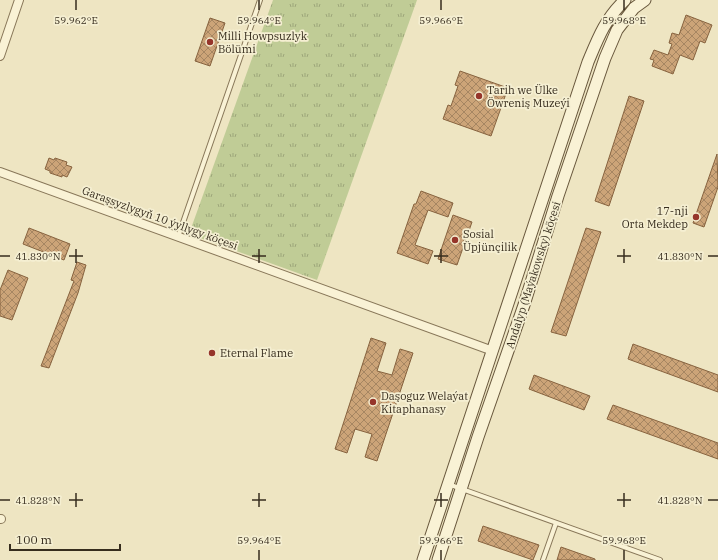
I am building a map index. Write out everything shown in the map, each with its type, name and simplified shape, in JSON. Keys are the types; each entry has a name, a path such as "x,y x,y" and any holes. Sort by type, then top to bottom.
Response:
{"main road":[{"name":"Andalyp (Maýakowsky) köçesi","path":"423,560 588,62 602,29 625,0"},
{"name":"Andalyp (Maýakowsky) köçesi","path":"438,560 605,58 617,30 634,8 645,0"}],"street":[{"path":"0,56 19,0"},
{"name":"Garaşsyzlygyň 10 ýyllygy köçesi","path":"0,172 493,351"}],"lane":[{"path":"178,237 260,0"},
{"path":"448,484 660,560"},
{"path":"543,560 556,523"}],"green space":[{"path":"273,0 417,0 317,280 189,234"}],"building":[{"path":"686,15 712,25 705,43 700,41 693,60 680,55 673,74 652,66 654,60 650,59 654,50 668,55 672,44 669,43 672,33 679,35"},
{"name":"Milli Howpsuzlyk Bölümi","path":"210,18 225,23 210,66 195,61"},
{"name":"Tarih we Ülke Öwreniş Muzeýi","path":"460,71 508,88 491,136 443,119 448,105 451,106 458,86 455,85"},
{"path":"629,96 644,101 609,206 595,201"},
{"path":"717,154 718,187 704,227 693,223"},
{"path":"49,158 54,160 55,158 67,162 66,165 72,167 67,177 50,173 50,171 45,169"},
{"path":"421,191 453,203 448,217 428,210 415,245 433,251 428,264 397,253 414,204 416,204"},
{"name":"Sosial Üpjünçilik","path":"453,215 472,222 457,265 438,259"},
{"path":"29,228 70,244 64,260 23,244"},
{"path":"586,228 601,232 566,336 551,332"},
{"path":"77,262 86,265 78,293 49,368 41,366 74,281 71,280"},
{"path":"8,270 28,278 12,320 0,316 0,290"},
{"name":"Daşoguz Welaýat Kitaphanasy","path":"371,338 386,343 377,371 392,375 400,349 413,353 377,461 365,457 372,434 355,429 347,453 335,449"},
{"path":"633,344 718,375 718,392 628,359"},
{"path":"534,375 590,396 584,410 529,389"},
{"path":"613,405 718,443 718,459 607,419"},
{"path":"483,526 539,545 533,560 478,541"},
{"path":"561,547 595,559 595,560 557,560"}],"place":[{"name":"Milli Howpsuzlyk Bölümi","path":"210,42"},
{"name":"Tarih we Ülke Öwreniş Muzeýi","path":"479,96"},
{"name":"17-nji Orta Mekdep","path":"696,217"},
{"name":"Sosial Üpjünçilik","path":"455,240"},
{"name":"Eternal Flame","path":"212,353"},
{"name":"Daşoguz Welaýat Kitaphanasy","path":"373,402"}]}
